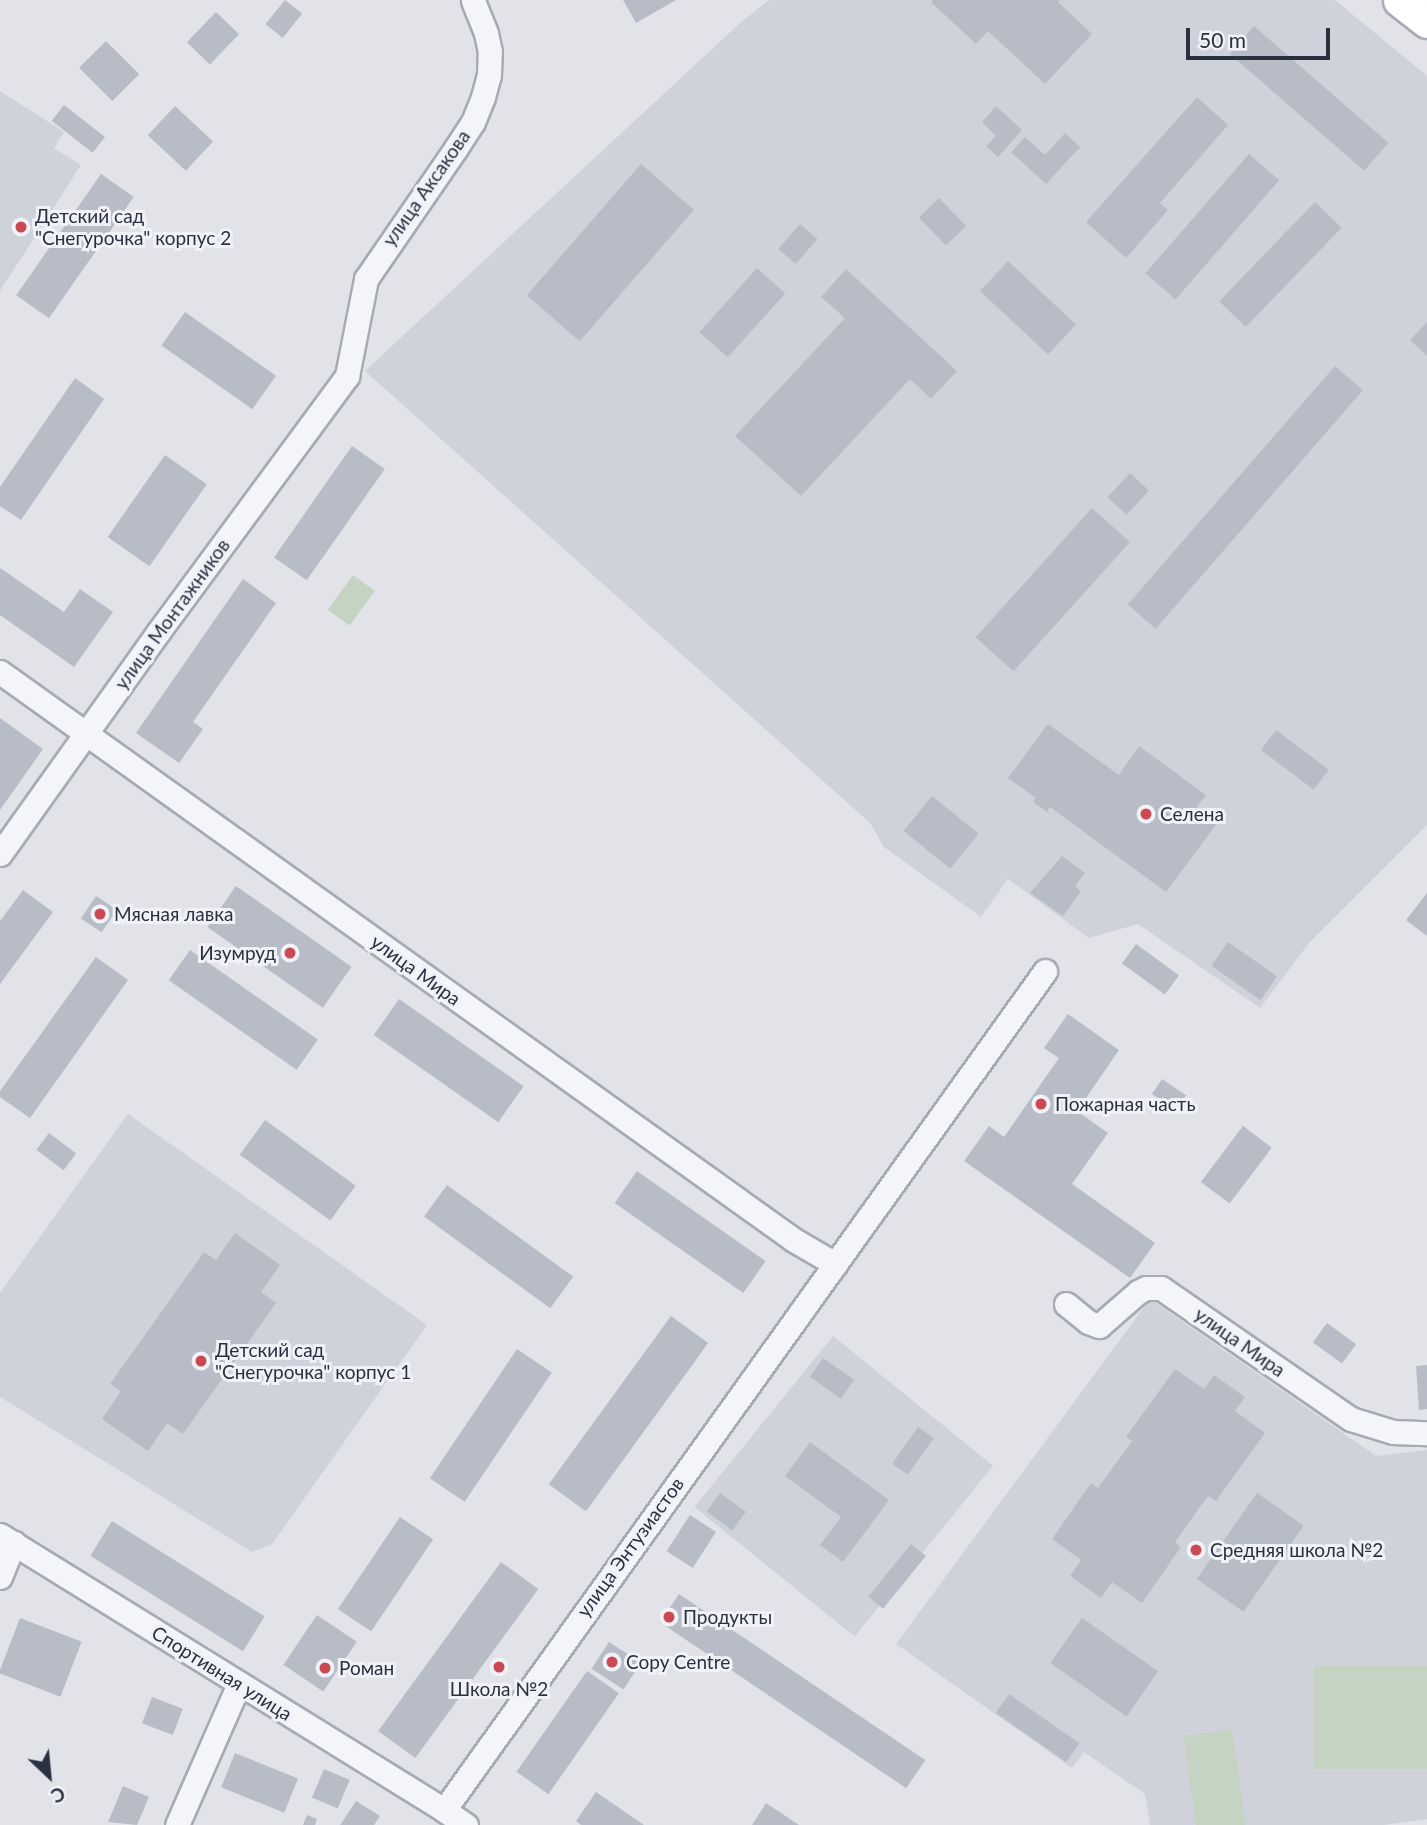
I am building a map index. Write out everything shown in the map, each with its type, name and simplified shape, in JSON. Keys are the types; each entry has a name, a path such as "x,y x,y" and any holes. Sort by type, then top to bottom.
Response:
{"street":[{"name":"улица Аксакова","path":"347,376 366,279 473,122 482,97 489,75 489,52 486,33 472,0"},
{"path":"1400,0 1427,21"},
{"name":"улица Монтажников","path":"0,854 85,733 347,376"},
{"name":"улица Мира","path":"0,672 794,1240 835,1264"},
{"name":"улица Энтузиастов","path":"444,1810 1045,971"},
{"name":"улица Мира","path":"1066,1304 1088,1322 1100,1326 1138,1292 1146,1288 1161,1287 1351,1419 1392,1432 1427,1433"},
{"path":"0,1577 7,1539"},
{"name":"Спортивная улица","path":"7,1539 444,1810"},
{"path":"177,1825 239,1684"},
{"path":"444,1810 466,1825"}],"shaded area":[{"path":"769,0 1335,0 1427,76 1427,825 1309,943 1260,1008 1138,924 1089,938 1008,879 981,917 884,847 870,823 365,371 740,23"},
{"name":"Детский сад \"Снегурочка\" корпус 2","path":"0,91 64,132 54,148 81,165 0,291"},
{"name":"Детский сад \"Снегурочка\" корпус 1","path":"128,1114 427,1325 272,1544 252,1552 0,1397 0,1293"},
{"name":"Средняя школа №2","path":"1150,1299 1376,1456 1427,1450 1427,1819 1384,1825 1150,1825 1145,1794 1084,1752 1072,1768 896,1644"},
{"path":"833,1336 993,1466 855,1637 695,1507"}],"green space":[{"path":"353,575 375,591 350,626 328,610"},
{"path":"1314,1666 1427,1666 1427,1769 1314,1769"},
{"path":"1232,1729 1245,1825 1196,1825 1183,1736"}],"building":[{"path":"285,0 302,14 283,38 265,24"},
{"path":"623,0 676,0 636,23"},
{"path":"1060,0 1058,2 1092,34 1045,84 988,31 976,44 931,2"},
{"path":"216,12 239,34 210,64 187,42"},
{"path":"1254,26 1388,143 1364,171 1230,54"},
{"path":"106,41 139,74 112,101 79,68"},
{"path":"1197,97 1228,125 1160,203 1168,210 1126,258 1086,222"},
{"path":"64,105 105,137 93,153 52,121"},
{"path":"175,106 213,141 186,171 148,135"},
{"path":"996,106 1022,130 998,157 986,146 996,136 982,122"},
{"path":"1065,133 1080,147 1046,184 1011,152 1025,137 1045,155"},
{"path":"1249,154 1279,180 1176,299 1145,273"},
{"path":"641,164 694,210 580,341 527,295"},
{"path":"101,174 134,197 49,318 16,295"},
{"path":"939,198 966,226 946,246 919,217"},
{"path":"1315,202 1342,228 1246,327 1219,301"},
{"path":"800,224 817,239 796,264 778,249"},
{"path":"1008,261 1076,324 1048,354 980,291"},
{"path":"757,268 785,293 728,357 699,332"},
{"path":"846,269 957,371 931,399 910,379 801,496 735,436 845,318 821,297"},
{"path":"185,312 276,376 252,409 161,346"},
{"path":"1427,322 1427,356 1410,340"},
{"path":"1335,366 1363,390 1156,629 1128,604"},
{"path":"75,378 104,399 21,520 0,506 0,487"},
{"path":"352,446 385,469 307,580 274,557"},
{"path":"165,455 207,484 149,566 108,537"},
{"path":"1130,473 1149,491 1127,515 1107,497"},
{"path":"1092,508 1130,542 1013,671 976,637"},
{"path":"0,568 64,612 80,589 113,612 74,667 0,615"},
{"path":"243,579 276,603 193,722 203,729 179,763 136,733"},
{"path":"0,718 43,749 0,810"},
{"name":"Селена","path":"1048,724 1119,775 1139,746 1206,795 1197,807 1218,822 1166,892 1050,807 1047,812 1033,802 1036,798 1008,778"},
{"path":"1276,730 1329,770 1314,790 1261,750"},
{"path":"932,796 979,834 950,869 904,831"},
{"path":"1062,856 1085,873 1075,886 1081,891 1063,916 1030,893"},
{"path":"236,886 352,967 323,1008 207,927"},
{"path":"23,890 53,912 0,984 0,921"},
{"path":"1427,893 1427,936 1406,920"},
{"path":"96,896 117,910 102,932 81,918"},
{"path":"1228,942 1277,976 1261,1000 1211,966"},
{"path":"1136,944 1179,975 1165,995 1122,963"},
{"path":"190,950 318,1039 297,1070 169,980"},
{"path":"96,957 128,980 30,1118 0,1097 0,1091"},
{"path":"399,999 524,1086 498,1122 374,1035"},
{"path":"1068,1014 1119,1050 1077,1111 1108,1133 1072,1184 1155,1243 1130,1278 964,1161 989,1126 1004,1137 1059,1058 1044,1048"},
{"path":"1162,1079 1186,1095 1176,1110 1152,1094"},
{"path":"265,1120 356,1186 330,1221 240,1155"},
{"path":"1243,1126 1272,1148 1230,1204 1201,1182"},
{"path":"49,1133 76,1153 64,1170 36,1150"},
{"path":"637,1171 766,1261 743,1293 615,1203"},
{"path":"447,1185 573,1277 550,1308 424,1217"},
{"path":"235,1233 280,1265 261,1292 276,1303 183,1434 167,1423 148,1451 102,1419 121,1391 110,1384 204,1252 216,1260"},
{"path":"671,1316 708,1343 586,1511 549,1484"},
{"path":"1327,1323 1356,1344 1342,1364 1313,1342"},
{"path":"517,1349 552,1372 465,1502 430,1478"},
{"path":"823,1358 854,1380 841,1399 810,1377"},
{"path":"1427,1365 1427,1409 1419,1410 1416,1366"},
{"path":"1175,1369 1204,1389 1214,1375 1245,1397 1235,1411 1265,1433 1216,1501 1208,1496 1175,1542 1181,1547 1142,1603 1112,1582 1101,1598 1070,1576 1081,1560 1052,1539 1091,1483 1098,1488 1132,1441 1126,1437"},
{"path":"918,1427 934,1438 908,1475 892,1464"},
{"path":"810,1442 889,1500 843,1562 820,1545 841,1517 785,1476"},
{"path":"720,1493 746,1512 732,1530 706,1512"},
{"path":"1257,1493 1304,1526 1243,1612 1197,1579"},
{"path":"690,1515 716,1532 693,1568 667,1551"},
{"path":"400,1517 433,1539 371,1631 338,1609"},
{"path":"112,1521 265,1616 243,1651 90,1556"},
{"path":"911,1544 926,1556 883,1609 868,1597"},
{"path":"501,1562 538,1589 415,1758 378,1731"},
{"path":"679,1594 925,1760 906,1788 660,1622"},
{"path":"317,1615 357,1642 323,1692 283,1665"},
{"path":"20,1618 82,1642 60,1697 0,1674"},
{"path":"1082,1618 1158,1671 1127,1716 1050,1663"},
{"path":"609,1642 641,1663 623,1690 592,1669"},
{"path":"587,1671 619,1693 548,1794 516,1772"},
{"path":"1009,1694 1079,1743 1066,1762 996,1713"},
{"path":"152,1697 183,1709 173,1735 142,1723"},
{"path":"235,1753 298,1778 284,1813 221,1787"},
{"path":"324,1769 350,1780 338,1808 312,1798"},
{"path":"123,1786 149,1797 137,1825 108,1822"},
{"path":"596,1792 644,1825 581,1825 576,1821"},
{"path":"356,1801 380,1816 374,1825 340,1825"},
{"path":"766,1803 799,1825 752,1825"},
{"path":"307,1815 317,1819 315,1825 303,1825"}],"place":[{"name":"Детский сад \"Снегурочка\" корпус 2","path":"21,227"},
{"name":"Селена","path":"1146,814"},
{"name":"Мясная лавка","path":"100,914"},
{"name":"Изумруд","path":"290,953"},
{"name":"Пожарная часть","path":"1041,1104"},
{"name":"Детский сад \"Снегурочка\" корпус 1","path":"201,1361"},
{"name":"Средняя школа №2","path":"1196,1550"},
{"name":"Продукты","path":"669,1617"},
{"name":"Copy Centre","path":"612,1662"},
{"name":"Школа №2","path":"499,1667"},
{"name":"Роман","path":"325,1668"}]}
